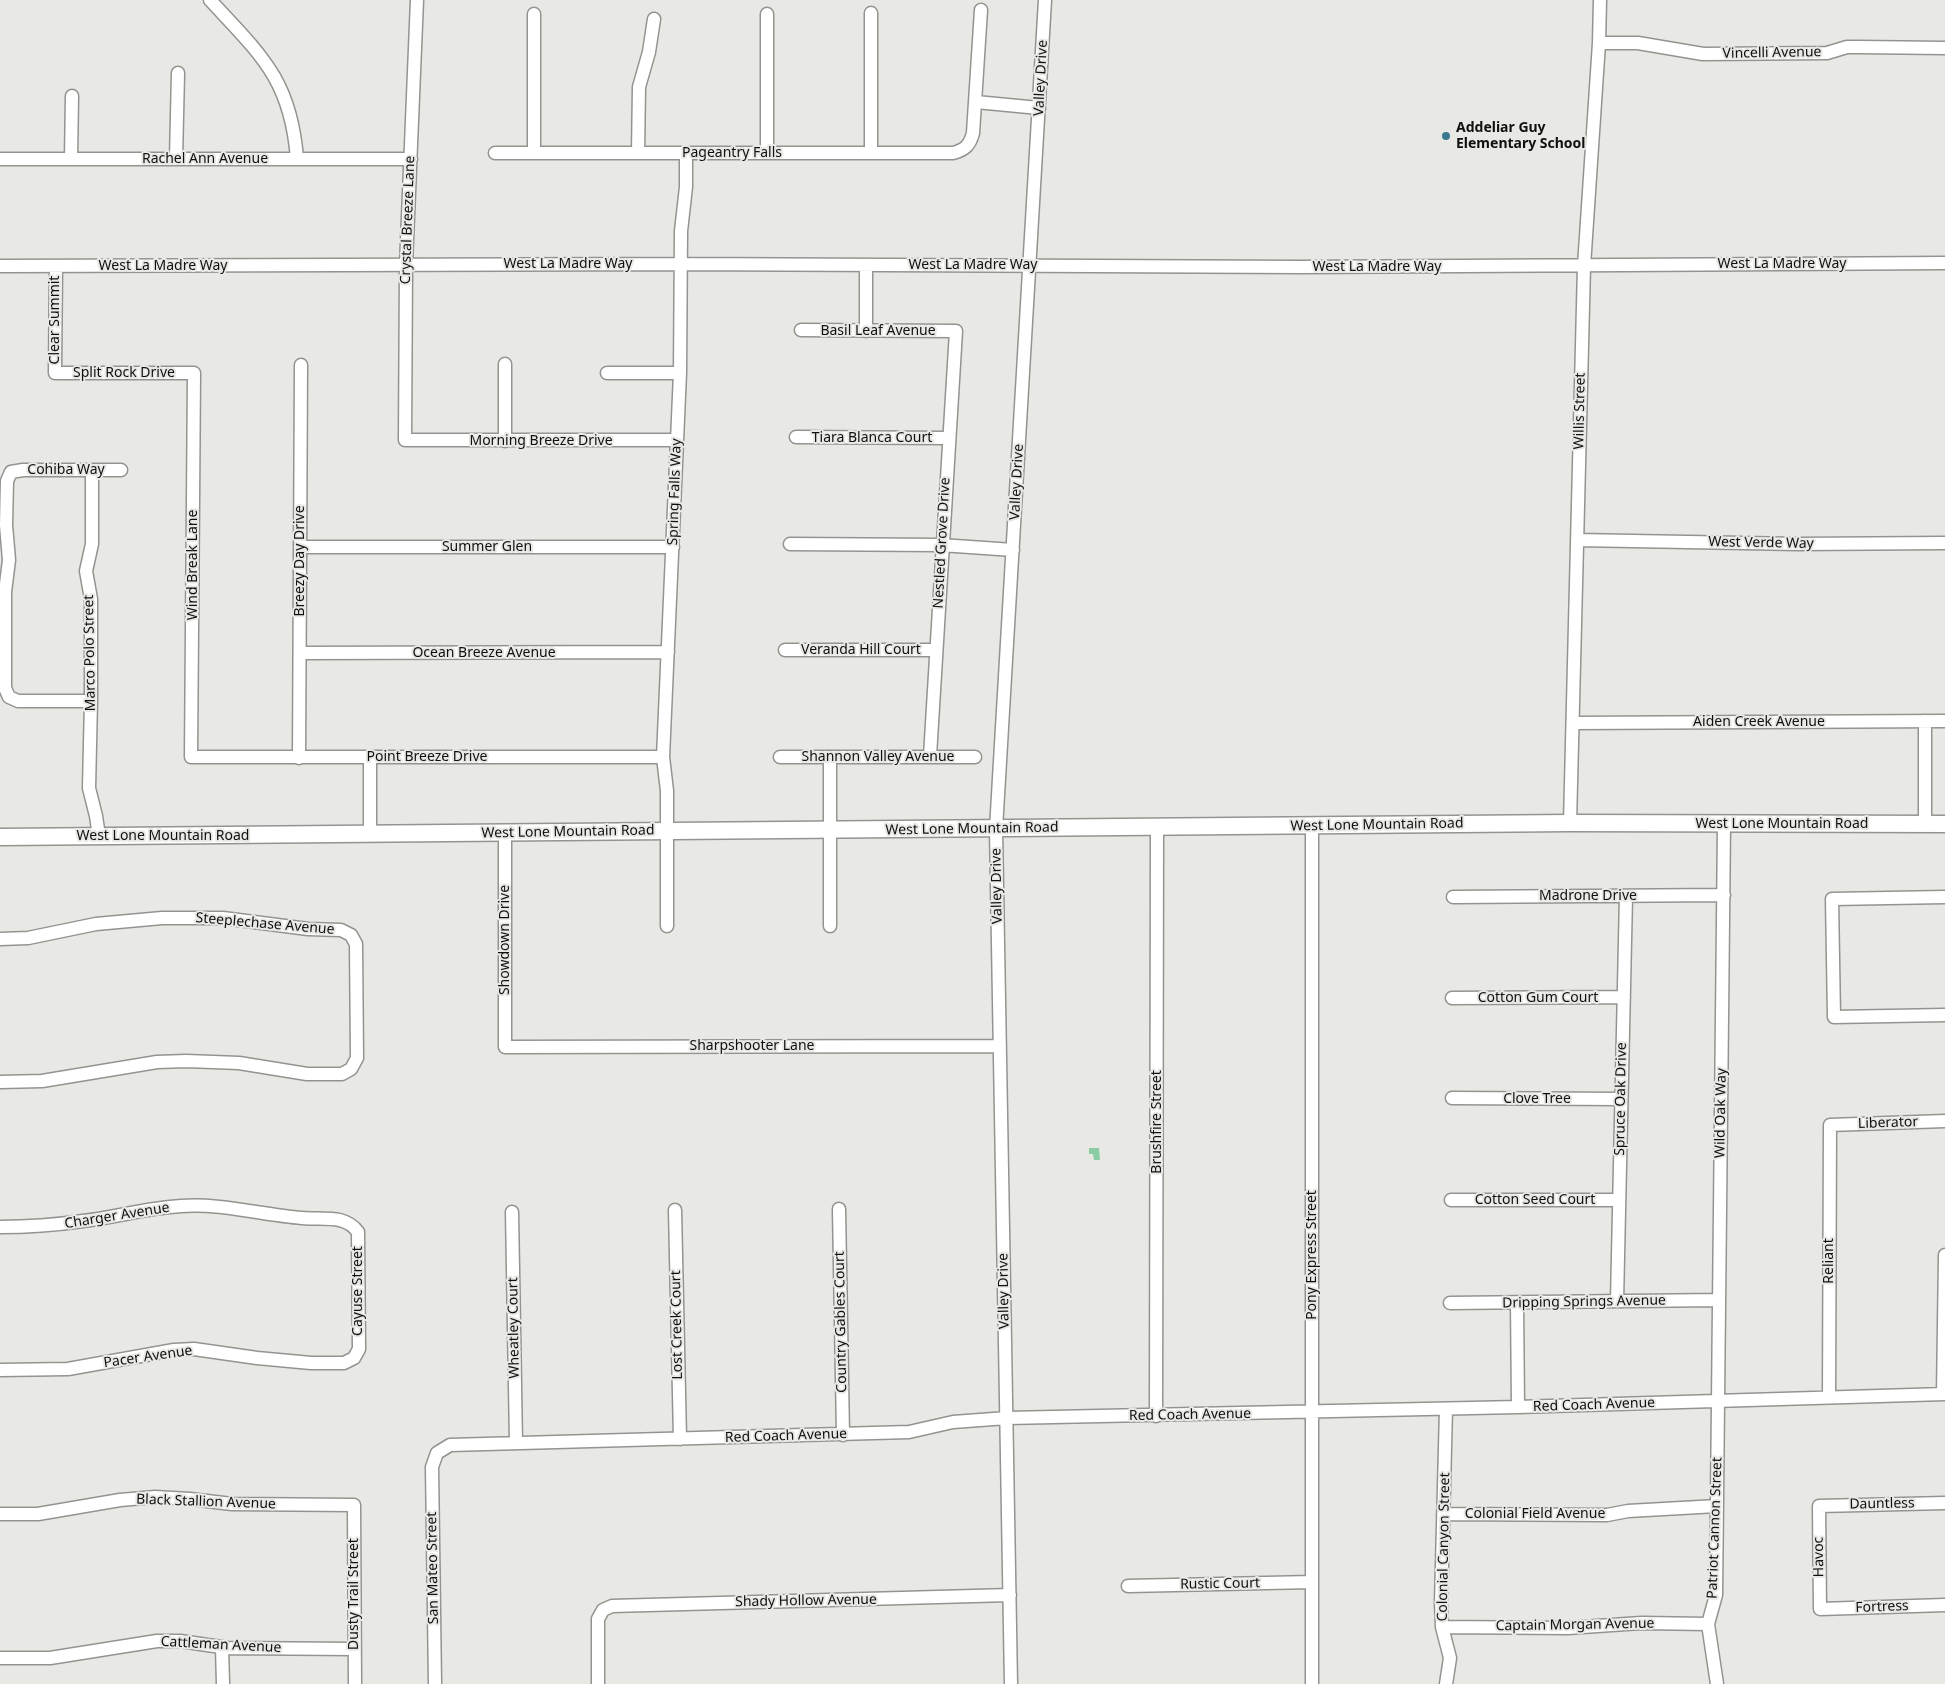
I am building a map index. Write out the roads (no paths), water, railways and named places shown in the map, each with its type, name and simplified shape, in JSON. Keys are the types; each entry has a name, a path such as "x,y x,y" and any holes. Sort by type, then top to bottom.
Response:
{"main road":[{"name":"West Lone Mountain Road","path":"0,836 1570,824 1945,824"}],"street":[{"path":"210,0 254,47 270,68 281,88 290,110 295,133 297,159"},
{"name":"Crystal Breeze Lane","path":"405,440 406,265 417,0"},
{"name":"Valley Drive","path":"1011,1684 996,829 1045,0"},
{"name":"Willis Street","path":"1570,824 1584,266 1599,43 1600,0"},
{"path":"981,10 976,102 1040,108"},
{"path":"871,13 872,153"},
{"path":"534,14 534,153"},
{"path":"767,14 768,153"},
{"path":"638,153 639,86 649,52 654,19"},
{"name":"Vincelli Avenue","path":"1599,43 1638,43 1703,54 1827,53 1858,46 1945,48"},
{"path":"176,159 178,73"},
{"path":"71,159 72,96"},
{"name":"Pageantry Falls","path":"495,153 953,153 962,151 967,147 973,133 976,102"},
{"name":"Spring Falls Way","path":"667,926 667,791 663,757 680,373 680,264 681,231 686,187 686,153"},
{"name":"Rachel Ann Avenue","path":"0,159 411,159"},
{"name":"West La Madre Way","path":"0,266 680,264 1290,268 1945,263"},
{"path":"866,265 866,331"},
{"name":"Clear Summit","path":"55,373 56,266"},
{"name":"Basil Leaf Avenue","path":"801,330 956,331"},
{"name":"Nestled Grove Drive","path":"930,756 941,545 956,331"},
{"path":"505,364 505,441"},
{"name":"Breezy Day Drive","path":"299,758 301,365"},
{"name":"Split Rock Drive","path":"55,373 194,373"},
{"name":"Wind Break Lane","path":"192,757 194,373"},
{"path":"607,373 680,373"},
{"name":"Tiara Blanca Court","path":"796,438 949,438"},
{"name":"Morning Breeze Drive","path":"405,440 677,440"},
{"name":"Cohiba Way","path":"5,560 6,481 11,472 23,470 121,470"},
{"name":"Marco Polo Street","path":"92,470 92,544 86,571 91,599 91,701 88,788 96,816 99,836"},
{"name":"West Verde Way","path":"1577,540 1798,544 1945,543"},
{"path":"790,544 941,545 1013,550"},
{"name":"Summer Glen","path":"300,547 673,547"},
{"path":"5,560 5,688 9,698 18,701 91,701"},
{"name":"Veranda Hill Court","path":"785,650 936,650"},
{"name":"Ocean Breeze Avenue","path":"300,653 668,652"},
{"path":"1925,721 1925,824"},
{"name":"Aiden Creek Avenue","path":"1573,724 1945,721"},
{"name":"Point Breeze Drive","path":"192,757 663,757"},
{"path":"370,757 370,834"},
{"name":"Shannon Valley Avenue","path":"780,757 975,757"},
{"path":"830,757 830,926"},
{"name":"Wild Oak Way","path":"1718,1401 1724,824"},
{"name":"Pony Express Street","path":"1312,826 1312,1684"},
{"name":"Brushfire Street","path":"1156,1416 1158,827"},
{"name":"Showdown Drive","path":"505,833 505,1047"},
{"name":"Madrone Drive","path":"1453,897 1724,895"},
{"name":"Spruce Oak Drive","path":"1617,1301 1626,896"},
{"path":"1945,897 1832,899 1834,1017 1945,1015"},
{"name":"Steeplechase Avenue","path":"0,938 28,938 96,924 162,918 224,918 308,929 341,930 351,935 356,944 357,1058 351,1069 342,1074 307,1074 239,1064 186,1061 157,1062 42,1081 0,1082"},
{"name":"Cotton Gum Court","path":"1452,998 1624,997"},
{"name":"Sharpshooter Lane","path":"505,1047 1000,1046"},
{"name":"Clove Tree","path":"1452,1098 1621,1099"},
{"name":"Liberator","path":"1830,1125 1945,1121"},
{"name":"Reliant","path":"1829,1398 1830,1125"},
{"name":"Cotton Seed Court","path":"1451,1200 1619,1200"},
{"name":"Charger Avenue","path":"0,1227 40,1227 86,1221 134,1211 183,1206 222,1208 302,1218 344,1220 352,1224"},
{"name":"Country Gables Court","path":"839,1209 843,1435"},
{"name":"Lost Creek Court","path":"675,1210 680,1439"},
{"name":"Wheatley Court","path":"512,1212 516,1443"},
{"name":"Cayuse Street","path":"352,1224 358,1232 358,1350 354,1358"},
{"path":"1944,1394 1945,1255"},
{"name":"Dripping Springs Avenue","path":"1450,1303 1719,1300"},
{"path":"1517,1303 1518,1407"},
{"name":"Pacer Avenue","path":"0,1370 68,1369 174,1350 194,1349 310,1363 344,1363 354,1358"},
{"name":"Red Coach Avenue","path":"438,1453 450,1445 909,1432 953,1422 1007,1418 1446,1409 1944,1394"},
{"name":"Patriot Cannon Street","path":"1716,1684 1708,1624 1716,1595 1718,1401"},
{"name":"Colonial Canyon Street","path":"1446,1409 1441,1603 1442,1627 1450,1658 1446,1684"},
{"name":"San Mateo Street","path":"435,1684 432,1467 438,1453"},
{"name":"Black Stallion Avenue","path":"0,1514 38,1514 120,1500 155,1497 232,1504 354,1505"},
{"name":"Dauntless","path":"1819,1506 1945,1503"},
{"name":"Dusty Trail Street","path":"354,1505 355,1684"},
{"name":"Colonial Field Avenue","path":"1443,1514 1607,1515 1628,1511 1717,1506"},
{"name":"Havoc","path":"1819,1506 1820,1609"},
{"name":"Rustic Court","path":"1128,1586 1312,1582"},
{"name":"Shady Hollow Avenue","path":"598,1684 598,1619 603,1610 612,1606 1010,1596"},
{"name":"Fortress","path":"1820,1609 1945,1605"},
{"name":"Captain Morgan Avenue","path":"1442,1627 1568,1628 1641,1623 1708,1624"},
{"name":"Cattleman Avenue","path":"0,1658 50,1658 157,1641 180,1641 222,1647 354,1649"},
{"path":"222,1647 223,1684"}],"place":[{"name":"Addeliar Guy Elementary School","path":"1446,136"}]}
